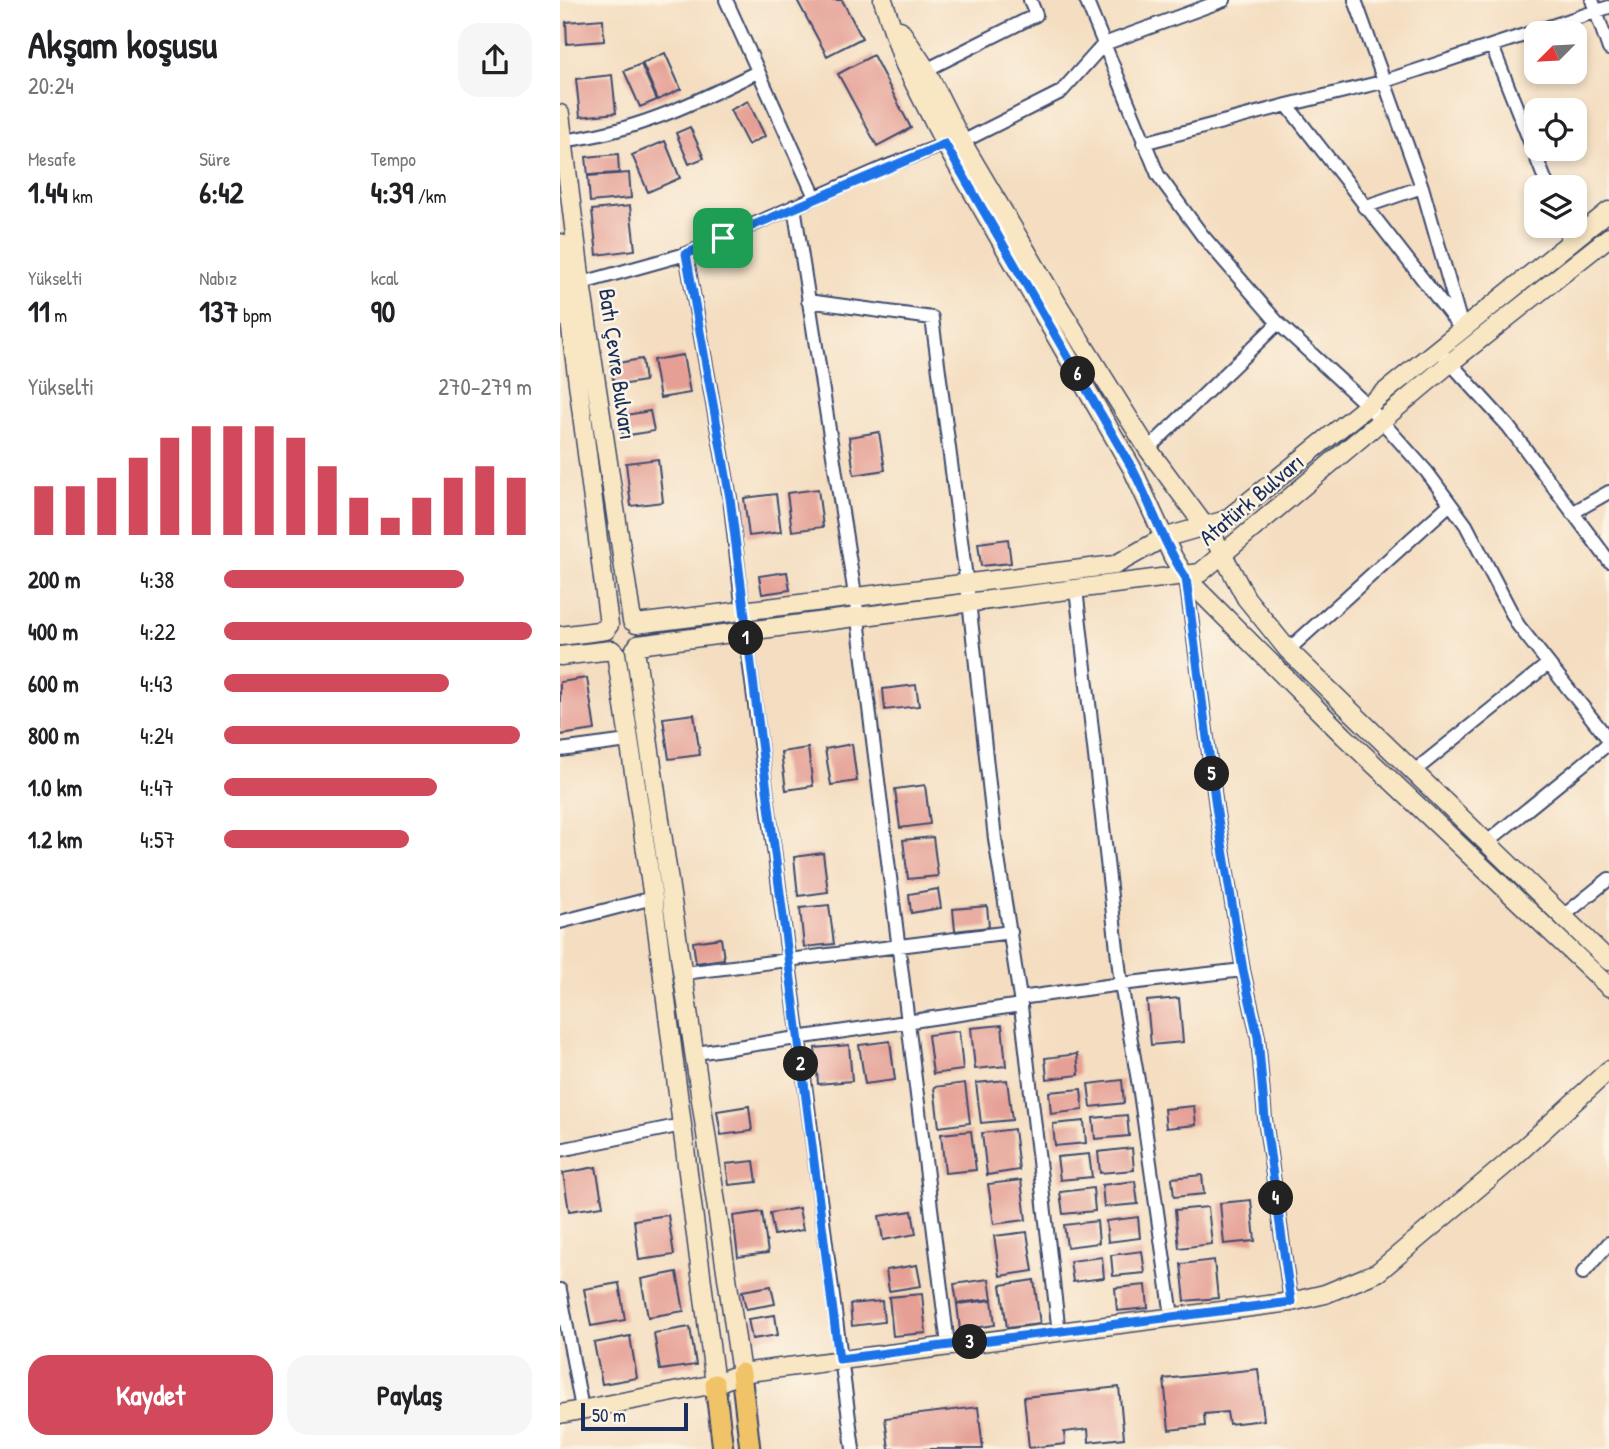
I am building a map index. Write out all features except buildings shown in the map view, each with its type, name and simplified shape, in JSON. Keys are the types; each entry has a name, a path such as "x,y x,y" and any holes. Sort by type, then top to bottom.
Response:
{"main road":[{"path":"887,8 926,70 953,143 1132,468 1154,510 1163,538 1186,578 1344,736 1609,987"},
{"path":"887,8 904,63 1148,449 1202,526 1215,540 1246,598 1288,650 1609,961"},
{"name":"Batı Çevre Bulvarı","path":"560,114 569,286 607,627"},
{"name":"Atatürk Bulvarı","path":"1587,223 1609,211"},
{"name":"Atatürk Bulvarı","path":"634,623 1115,565 1163,538 1226,520 1368,406 1444,357 1609,237"},
{"name":"Atatürk Bulvarı","path":"637,647 745,629 1186,578 1200,573 1223,557 1381,421 1444,357 1462,331 1563,238"},
{"name":"Batı Çevre Bulvarı","path":"560,243 634,623"},
{"path":"560,636 607,627 617,619 634,623 640,634 637,647 750,1449"},
{"path":"607,627 606,641 614,652 653,898 723,1449"},
{"path":"560,656 614,652 626,654 637,647"},
{"path":"560,1414 715,1384 741,1373 1059,1333 1172,1315 1291,1302 1325,1294 1378,1272 1505,1165 1609,1070"}],"street":[{"path":"726,0 815,197"},
{"path":"926,70 1036,15 1030,0"},
{"path":"1086,0 1158,175 1202,235 1278,323 1368,406 1450,504 1466,525 1518,625 1609,742 1486,843"},
{"path":"1181,0 1184,13"},
{"path":"569,286 686,254 815,197 953,143 1061,92 1104,44 1224,0"},
{"path":"1355,0 1382,82 1422,187 1462,331"},
{"path":"1143,143 1382,82 1492,46 1594,6 1609,7"},
{"path":"1594,6 1609,49"},
{"path":"1492,46 1543,175"},
{"path":"562,141 624,130 653,121 757,72"},
{"path":"1287,105 1462,331"},
{"path":"1364,207 1422,187"},
{"path":"794,206 855,595 948,1345"},
{"path":"686,254 730,498 787,959 853,1449"},
{"path":"808,301 932,318 970,601 995,839 1011,932 1059,1333"},
{"path":"1148,449 1278,323"},
{"path":"1444,357 1507,426 1609,561"},
{"path":"1572,513 1609,492"},
{"path":"1288,650 1450,504"},
{"path":"1186,578 1216,807 1243,970 1258,1037 1265,1119 1291,1302"},
{"path":"1076,589 1121,984 1139,1086 1172,1315"},
{"path":"1413,772 1548,664"},
{"path":"560,750 628,741"},
{"path":"1562,918 1609,879"},
{"path":"560,922 653,898"},
{"path":"684,973 1011,932"},
{"path":"696,1053 908,1021 1121,984 1243,970"},
{"path":"560,1150 682,1125"},
{"path":"1583,1273 1609,1243"},
{"path":"560,1290 582,1409"}],"route":[{"path":"945,144 1132,468 1154,510 1163,538 1186,578 1216,807 1243,970 1258,1037 1265,1119 1291,1302 839,1359 730,498 686,254 723,238 945,144"}]}
